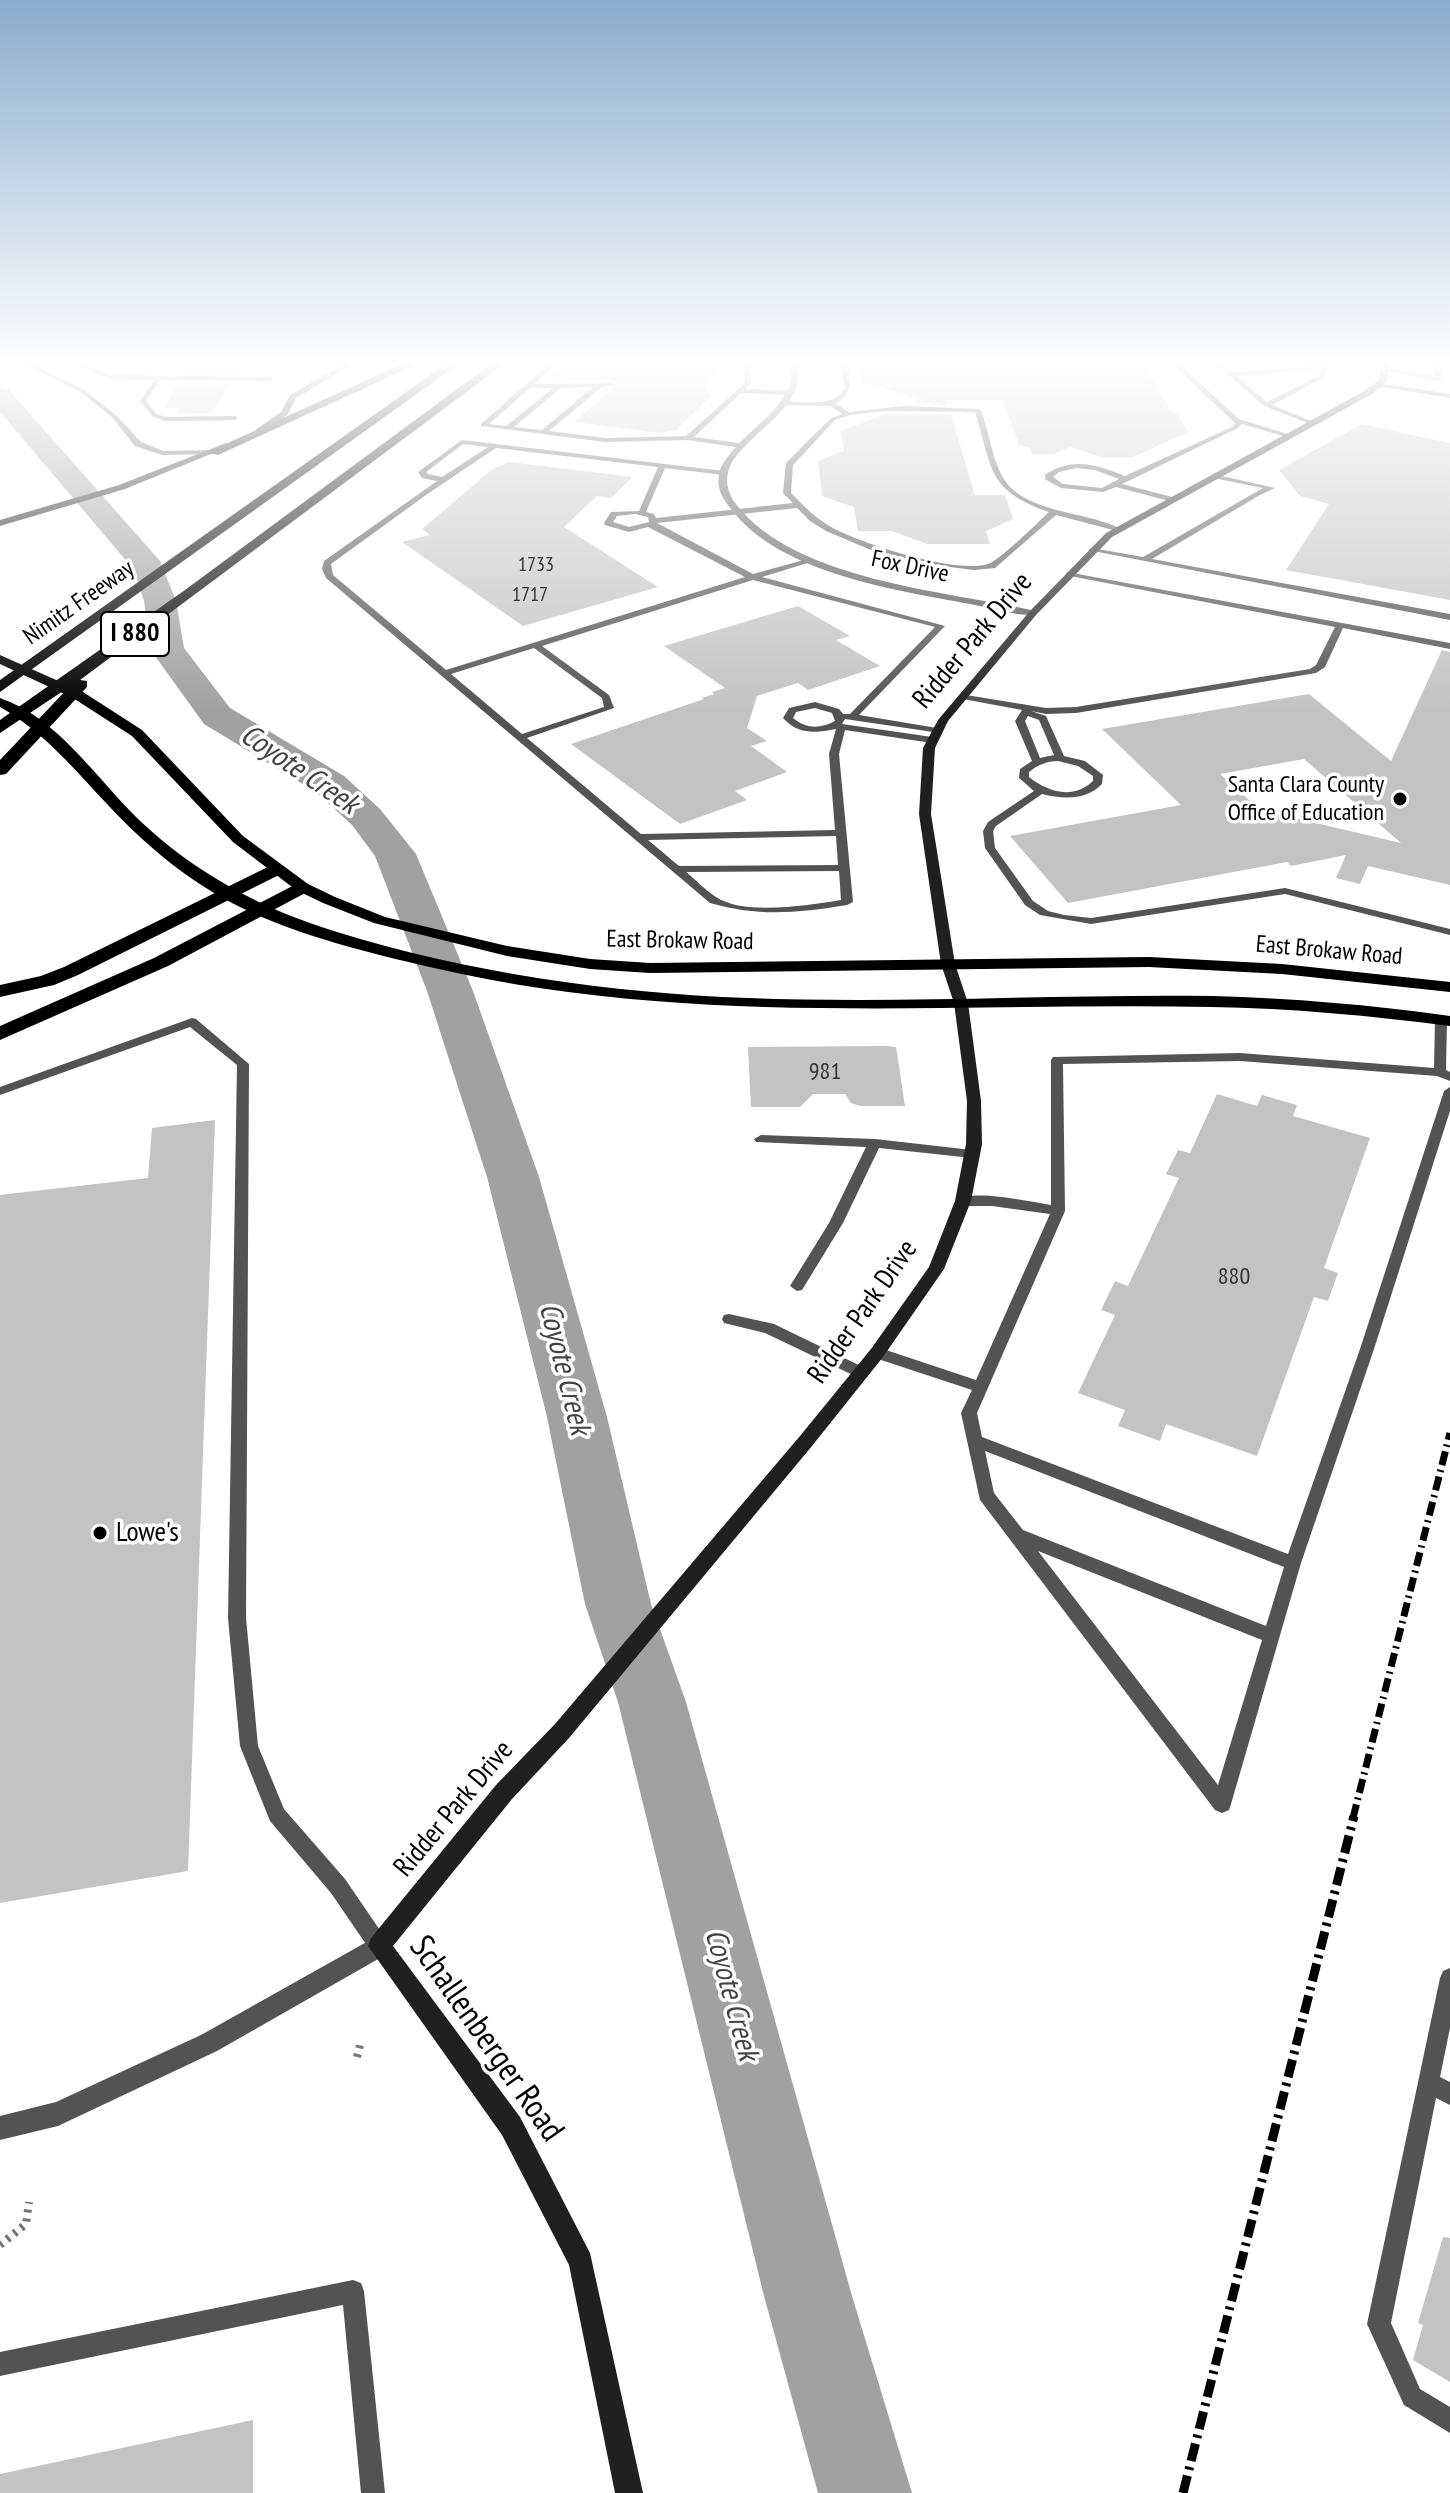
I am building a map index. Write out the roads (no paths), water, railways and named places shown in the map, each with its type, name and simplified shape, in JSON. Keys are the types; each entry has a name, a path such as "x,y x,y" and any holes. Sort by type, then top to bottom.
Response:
{"highway":[{"name":"Nimitz Freeway","path":"0,687 297,477"},
{"name":"Nimitz Freeway","path":"0,728 110,653 344,477"},
{"path":"3,768 110,653"},
{"path":"0,991 47,981 71,971 276,869"},
{"path":"0,1034 149,968 302,887"}],"main road":[{"name":"East Brokaw Road","path":"0,659 78,695 137,733 238,839 302,887 380,920 507,951 590,964 650,968 1149,962 1282,969 1450,987"},
{"name":"East Brokaw Road","path":"0,702 39,725 131,821 229,894 259,911 345,942 483,974 579,990 813,1005 1152,1001 1312,1006 1445,1020"}],"street":[{"path":"0,523 150,477"},
{"path":"723,477 733,509"},
{"name":"Ridder Park Drive","path":"0,2128 58,2114 209,2043 379,1946 504,1792 562,1731 877,1353 936,1269 963,1201 972,1154 974,1101 961,1003 948,964 925,814 926,773 935,735 963,696 1033,613 1092,550 1117,529 1214,477"},
{"name":"Fox Drive","path":"733,509 773,541 808,560 886,583 1033,613"},
{"name":"Schallenberger Road","path":"379,1946 511,2126 581,2262 629,2493"}],"lane":[{"path":"432,477 446,480"},
{"path":"450,477 327,563 329,576 714,901 743,910 779,913 847,902 834,754 839,715"},
{"path":"642,512 657,477"},
{"path":"788,477 787,493 813,520 839,534 880,550 956,567 979,569 992,566 1055,511"},
{"path":"1000,477 1015,494 1055,511 1117,529"},
{"path":"1049,477 1072,488 1106,489 1162,506"},
{"path":"1121,477 1125,479"},
{"path":"1106,489 1129,477"},
{"path":"1144,560 1257,493 1271,488 1221,477"},
{"path":"1252,477 1261,480 1263,486"},
{"path":"1115,484 1173,500"},
{"path":"796,503 652,521 629,530 608,523 614,514 642,512 652,521 752,577 941,626 852,717"},
{"path":"1092,550 1450,617"},
{"path":"445,673 808,560"},
{"path":"1070,574 1450,646"},
{"path":"963,696 1027,710 1076,710 1313,671 1320,667 1340,625"},
{"path":"521,737 609,708 606,697 535,645"},
{"path":"815,705 831,708 839,715 935,735 838,726 806,729 791,723 789,714 799,707 815,705"},
{"path":"1027,710 1043,718 1060,759"},
{"path":"1027,710 1020,721 1037,762"},
{"path":"1060,759 1092,768 1098,775 1098,782 1083,793 1069,795 1040,791 1024,778 1024,771 1037,762 1060,759"},
{"path":"1040,791 992,824 987,838 1029,903 1044,913 1091,921 1285,891 1450,932"},
{"path":"641,837 842,833"},
{"path":"677,869 844,868"},
{"path":"1445,1020 1445,1074 1240,1057 1057,1060 1058,1211 969,1413 986,1495 1222,1804 1293,1563 1367,1349 1450,1091"},
{"path":"0,1091 192,1022 243,1064 237,1618 249,1746 277,1815 338,1886 379,1946"},
{"path":"761,1139 875,1143 972,1154"},
{"path":"797,1286 836,1223 875,1143"},
{"path":"963,1201 992,1201 1058,1211"},
{"path":"729,1319 769,1328 862,1373"},
{"path":"877,1353 981,1387"},
{"path":"975,1441 1293,1563"},
{"path":"1017,1535 1272,1636"},
{"path":"1450,1978 1379,2324 1412,2397 1450,2421"},
{"path":"1429,2082 1450,2094"},
{"path":"0,2364 353,2291 373,2493"}],"waterway":[{"name":"Coyote Creek","path":"73,477 149,568 160,601 167,649 217,716 330,784 366,817 395,854 450,991 513,1177 577,1417 618,1604 652,1702 808,2296 865,2493"}],"railway":[{"path":"1353,1818 1450,1433"},
{"path":"1183,2493 1354,1816"}],"place":[{"name":"Santa Clara County Office of Education","path":"1400,799"},
{"name":"Lowe's","path":"100,1533"}]}
